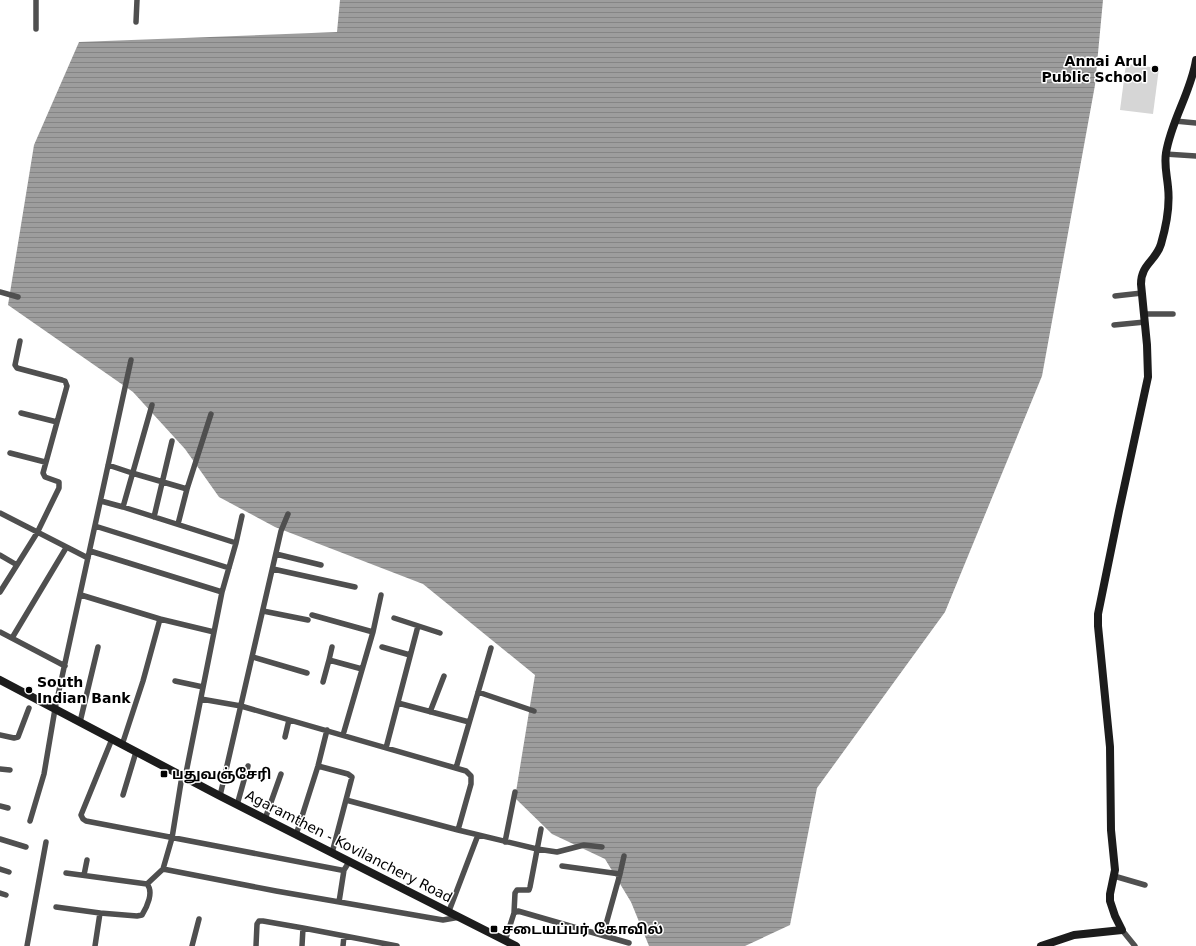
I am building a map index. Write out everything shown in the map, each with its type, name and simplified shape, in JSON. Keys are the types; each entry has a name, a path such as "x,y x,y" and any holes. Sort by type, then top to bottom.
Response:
{"street":[{"path":"36,0 36,29"},
{"path":"136,22 137,0"},
{"path":"1134,946 1122,930 1110,901 1115,864 1111,830 1110,733 1098,626 1098,614 1148,377 1141,280 1143,271 1159,249 1165,222 1168,192 1165,164 1166,154 1176,121 1192,86 1196,60"},
{"path":"1176,121 1196,122"},
{"path":"1166,154 1196,156"},
{"path":"0,292 18,297"},
{"path":"1115,296 1142,293"},
{"path":"1114,325 1144,318 1173,314"},
{"path":"0,592 37,533 60,485 60,482 45,477 43,473 66,389 66,383 62,380 17,368 15,365 20,341"},
{"path":"30,821 44,774 55,710 131,360"},
{"path":"123,507 152,405"},
{"path":"21,413 57,422"},
{"path":"178,524 187,489 211,414"},
{"path":"154,517 172,442"},
{"path":"10,453 45,462"},
{"path":"108,465 187,489"},
{"path":"101,501 236,543"},
{"path":"0,513 88,558"},
{"path":"220,796 281,531 288,514"},
{"path":"147,884 163,869 172,838 222,592 242,516"},
{"path":"95,526 229,568"},
{"path":"12,638 66,548"},
{"path":"90,551 222,592"},
{"path":"276,554 321,565"},
{"path":"0,555 17,565"},
{"path":"273,569 355,587"},
{"path":"81,595 214,632"},
{"path":"343,735 373,632 381,595"},
{"path":"263,611 308,620"},
{"path":"312,615 373,632"},
{"path":"122,745 143,681 160,618"},
{"path":"394,618 440,633"},
{"path":"386,748 418,626"},
{"path":"0,632 65,666"},
{"path":"80,722 98,647"},
{"path":"323,682 332,647"},
{"path":"382,647 410,655"},
{"path":"456,768 490,648"},
{"path":"253,657 306,673"},
{"path":"329,660 362,669"},
{"path":"430,712 444,676"},
{"name":"Agaramthen - Kovilanchery Road","path":"0,680 237,805 449,911 515,946"},
{"path":"174,681 203,687"},
{"path":"478,692 534,711"},
{"path":"201,699 241,706 466,771 471,776 471,784 458,830"},
{"path":"398,703 469,722"},
{"path":"0,735 18,738 29,708"},
{"path":"285,737 289,720"},
{"path":"296,835 318,766 327,730"},
{"path":"112,739 81,815 86,821 344,870"},
{"path":"123,795 136,752"},
{"path":"237,805 248,766"},
{"path":"318,766 350,775 351,781 332,853"},
{"path":"0,768 10,770"},
{"path":"265,819 281,774"},
{"path":"505,842 515,792"},
{"path":"346,800 458,830 537,849 557,852 584,845 602,847"},
{"path":"0,806 8,808"},
{"path":"505,941 514,913 515,893 517,890 529,890 530,887 541,829"},
{"path":"449,911 478,835"},
{"path":"0,839 26,847"},
{"path":"27,946 46,842"},
{"path":"603,935 624,856"},
{"path":"84,875 87,860"},
{"path":"339,902 344,870 350,862"},
{"path":"562,866 620,874"},
{"path":"0,869 9,872"},
{"path":"163,869 443,920 460,917"},
{"path":"56,907 137,916 142,915 151,892 150,887 147,884 66,873"},
{"path":"1114,876 1145,885"},
{"path":"0,893 6,895"},
{"path":"514,913 516,911 521,911 629,943"},
{"path":"95,946 100,913"},
{"path":"192,946 199,919"},
{"path":"256,946 257,924 259,921 263,920 385,945 397,946"},
{"path":"302,946 303,928"},
{"path":"1041,946 1074,935 1122,930"},
{"path":"343,946 344,936"}],"shaded area":[{"path":"340,0 1103,0 1095,85 1042,376 945,612 817,788 790,925 745,946 649,946 631,902 605,859 552,834 515,798 535,675 423,584 275,527 219,497 185,449 133,392 8,305 34,145 79,42 337,32"},
{"path":"1126,64 1159,68 1153,114 1120,110"}],"place":[{"name":"Annai Arul Public School","path":"1155,69"},
{"name":"South Indian Bank","path":"29,690"},
{"name":"பதுவஞ்சேரி","path":"164,774"},
{"name":"சடையப்பர் கோவில்","path":"494,929"}]}
